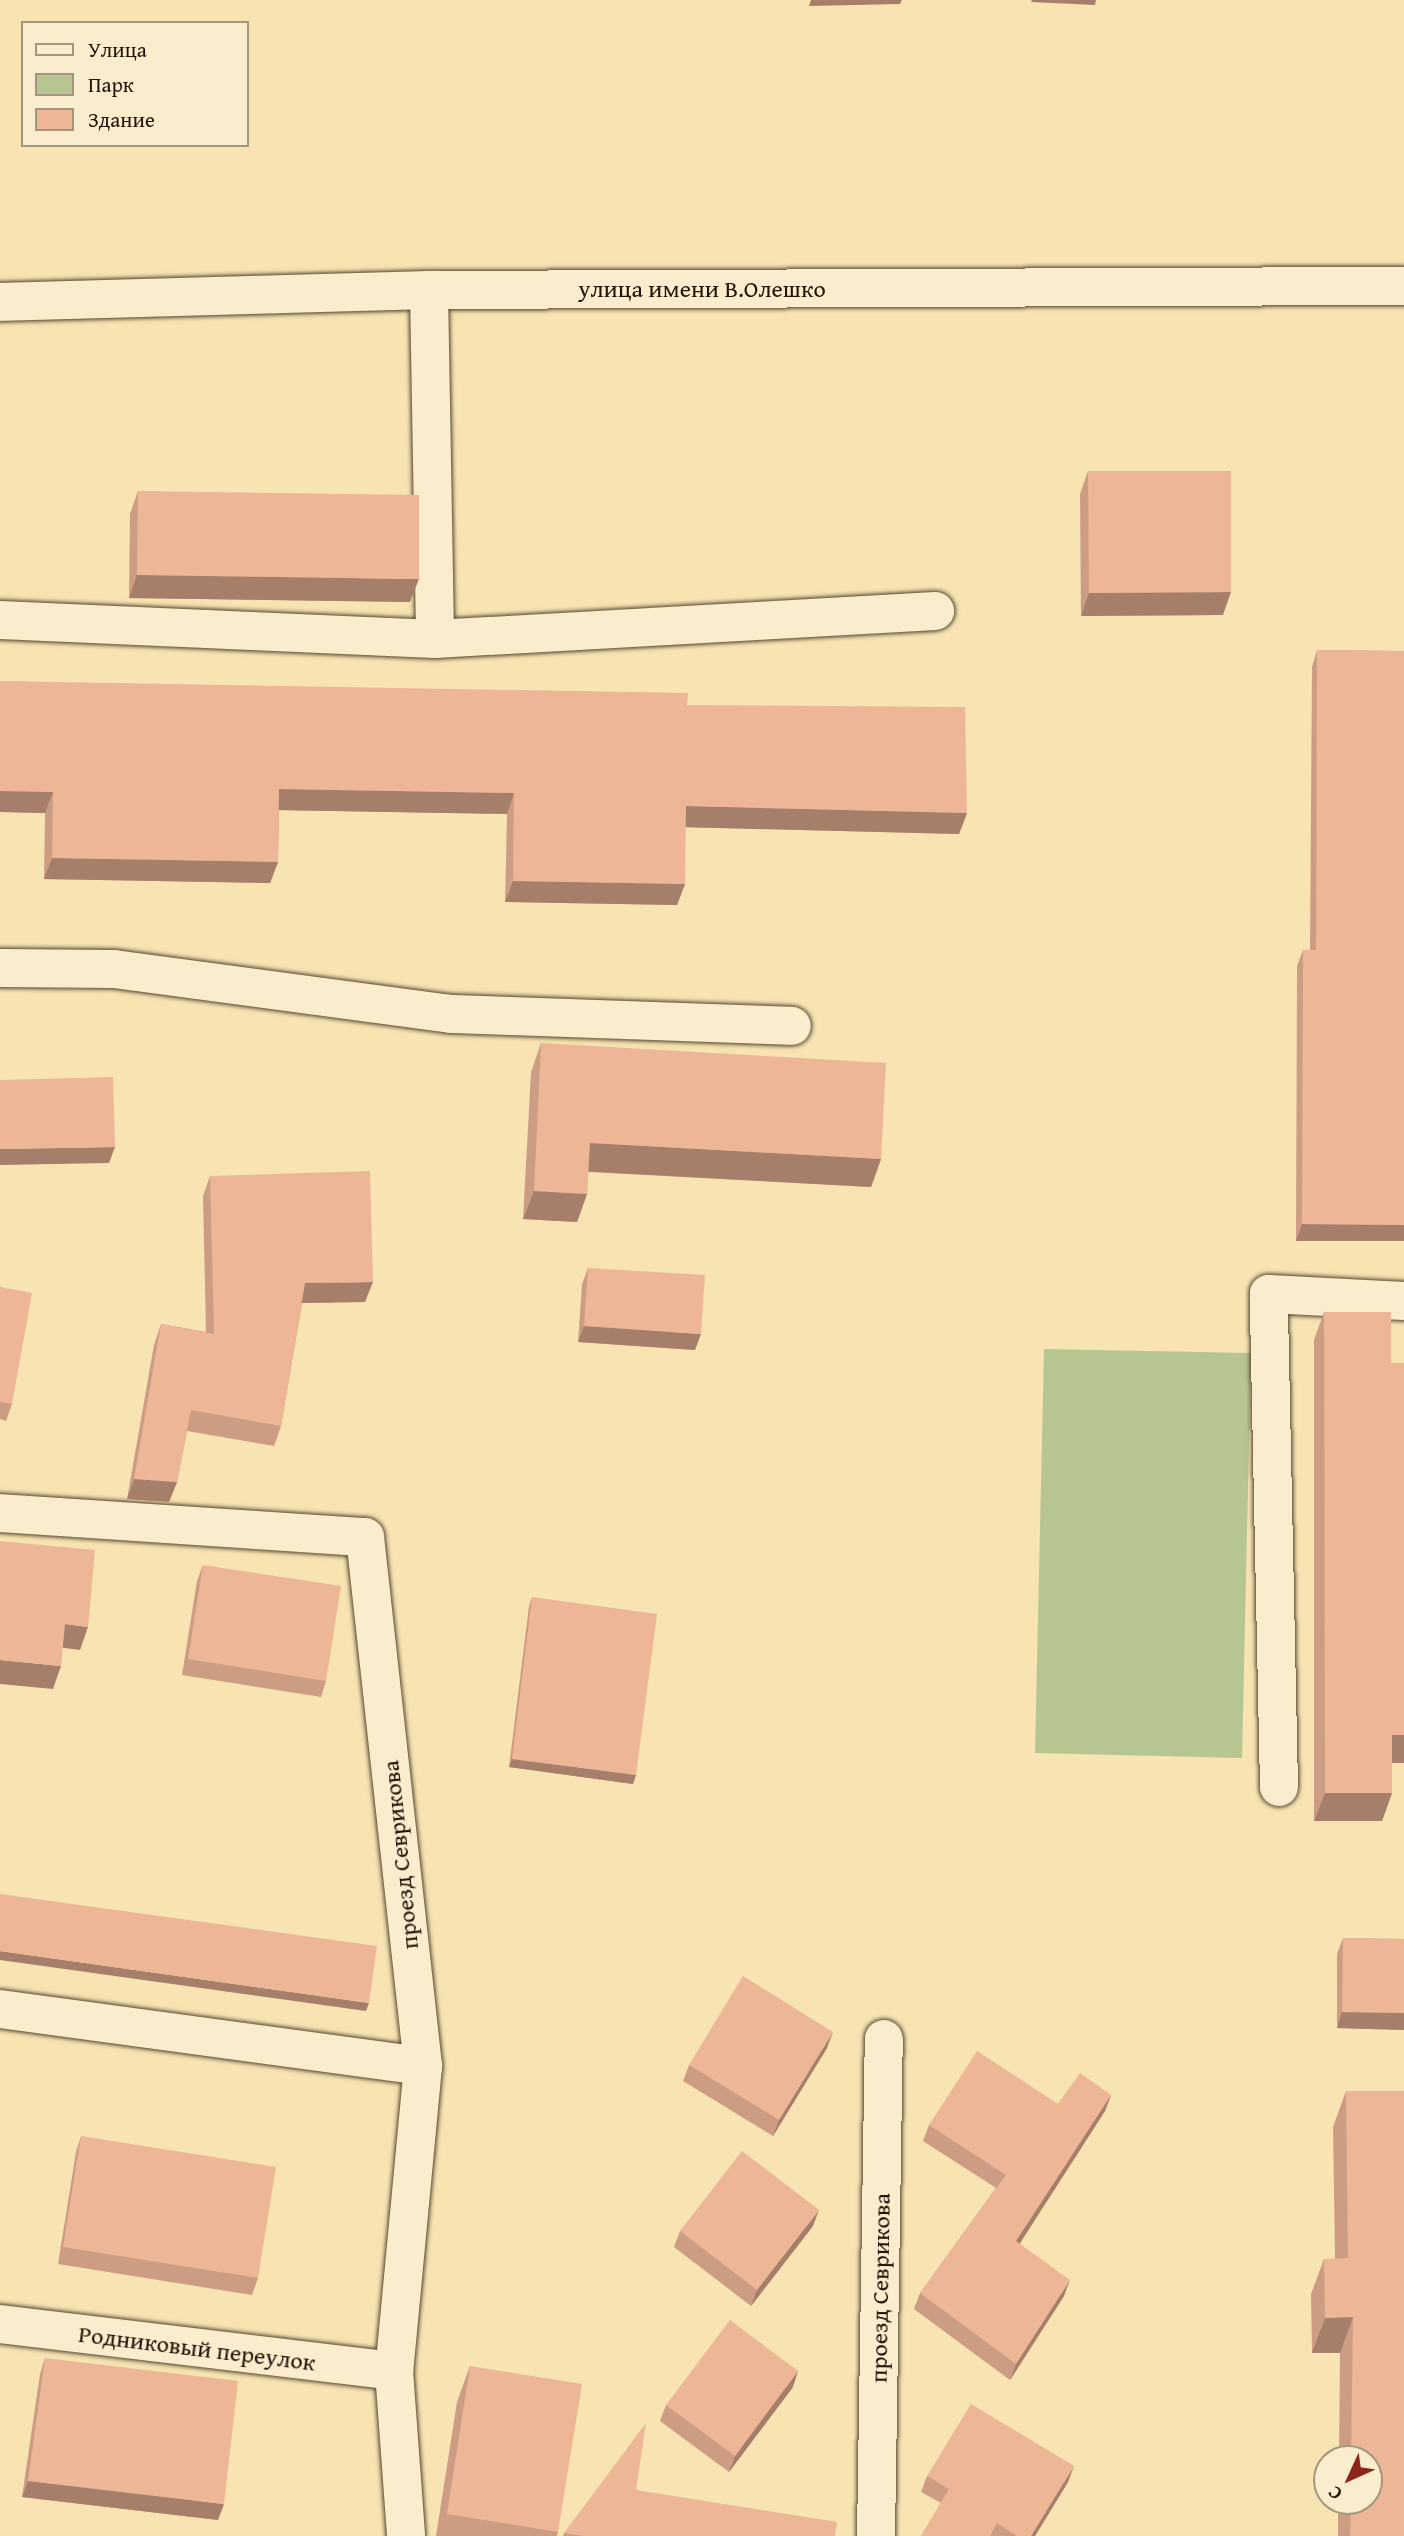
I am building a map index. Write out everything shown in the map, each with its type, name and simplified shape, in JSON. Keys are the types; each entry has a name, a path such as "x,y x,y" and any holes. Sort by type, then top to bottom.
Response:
{"street":[{"name":"улица имени В.Олешко","path":"0,302 429,290 1404,286"},
{"path":"429,290 435,639"},
{"path":"0,620 435,639 935,611"},
{"path":"0,968 114,970 451,1014 792,1026"},
{"path":"1279,1787 1269,1294 1404,1301"},
{"name":"проезд Севрикова","path":"0,1513 365,1537 424,2066 394,2371 406,2536"},
{"path":"0,2009 424,2066"},
{"name":"проезд Севрикова","path":"876,2536 884,2039"},
{"name":"Родниковый переулок","path":"0,2325 394,2371"}],"green space":[{"path":"1044,1349 1251,1353 1242,1758 1035,1753"}],"building":[{"path":"1088,471 1231,471 1231,592 1089,593"},
{"path":"138,491 419,495 419,579 137,575"},
{"path":"1317,650 1404,651 1404,1225 1302,1224 1303,950 1316,950"},
{"path":"0,681 688,693 687,705 965,707 967,813 686,806 685,884 513,881 514,793 279,789 278,862 52,858 53,792 0,791"},
{"path":"541,1043 886,1063 881,1159 590,1143 587,1194 534,1191"},
{"path":"113,1077 115,1147 0,1149 0,1080"},
{"path":"370,1171 373,1282 305,1283 281,1426 191,1410 177,1482 134,1479 161,1324 214,1334 210,1176"},
{"path":"588,1268 705,1275 701,1334 584,1326"},
{"path":"0,1287 32,1293 12,1404 0,1402"},
{"path":"1324,1312 1391,1312 1391,1363 1404,1363 1404,1735 1392,1735 1392,1793 1325,1793"},
{"path":"0,1541 95,1550 88,1627 65,1624 61,1666 0,1660"},
{"path":"203,1565 341,1586 326,1681 188,1659"},
{"path":"532,1597 657,1614 636,1775 512,1759"},
{"path":"0,1894 377,1946 369,2003 0,1951"},
{"path":"1343,1938 1404,1939 1404,2013 1342,2012"},
{"path":"743,1976 833,2032 779,2120 689,2065"},
{"path":"977,2051 1058,2104 1080,2073 1111,2095 1016,2241 1070,2280 1016,2364 920,2293 1006,2175 929,2125"},
{"path":"1346,2091 1404,2091 1404,2536 1350,2536 1351,2515 1383,2515 1383,2445 1351,2445 1353,2317 1325,2318 1324,2259 1348,2258"},
{"path":"81,2136 276,2167 258,2278 63,2247"},
{"path":"742,2151 819,2210 757,2290 680,2231"},
{"path":"730,2320 798,2371 735,2456 666,2405"},
{"path":"45,2358 238,2381 224,2504 28,2481"},
{"path":"470,2366 582,2384 558,2532 447,2514"},
{"path":"971,2404 1074,2466 1031,2536 1017,2536 997,2523 990,2536 921,2536 949,2489 927,2476"},
{"path":"646,2423 636,2490 837,2522 835,2536 584,2536 564,2533"}]}
